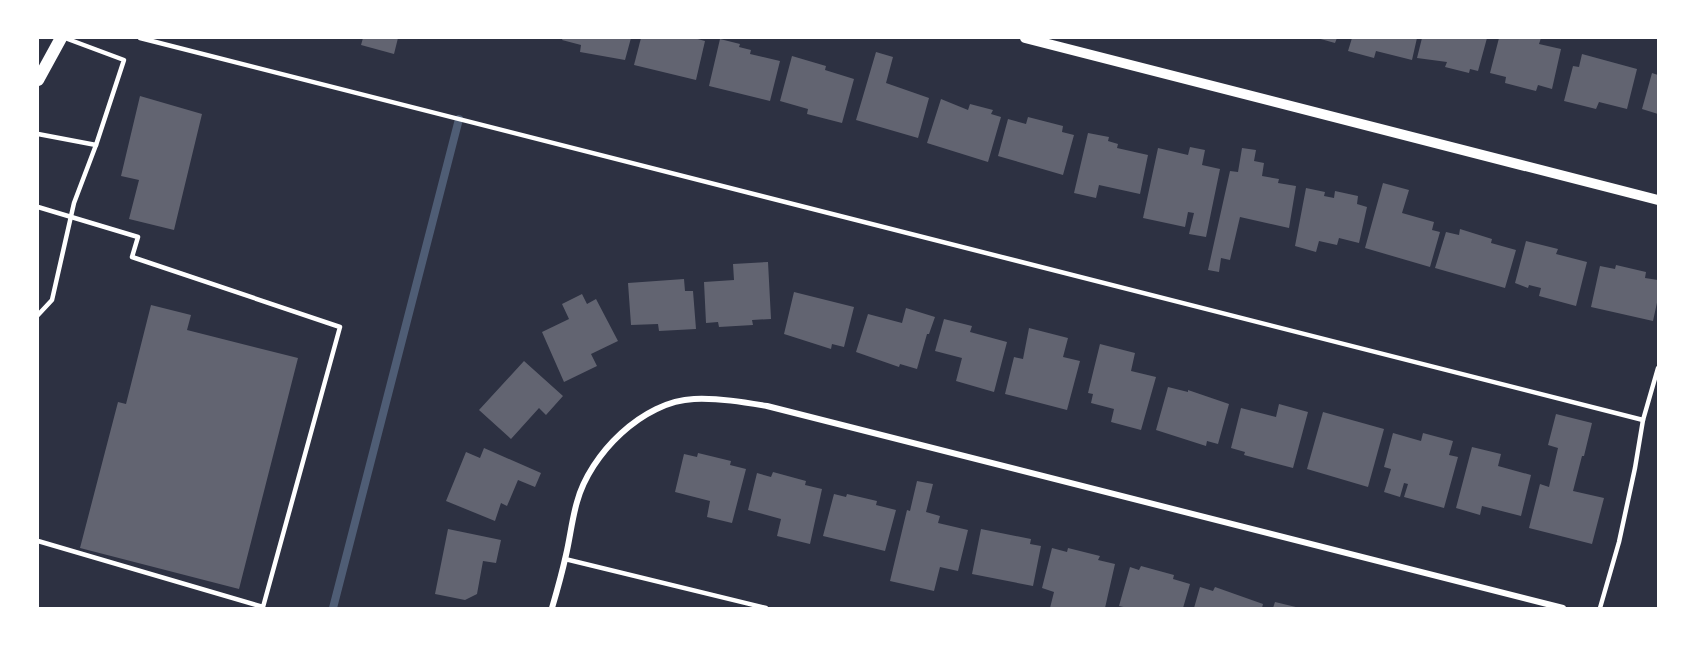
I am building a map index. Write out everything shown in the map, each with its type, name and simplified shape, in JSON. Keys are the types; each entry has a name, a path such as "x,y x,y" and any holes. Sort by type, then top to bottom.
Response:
{"main road":[{"path":"38,80 63,38"}],"street":[{"path":"1025,38 1659,200"},
{"path":"552,609 577,501 589,473 609,446 634,423 664,405 692,399 730,400 778,409 1563,609"}],"lane":[{"path":"38,315 52,300 74,203 124,60 63,38"},
{"path":"140,38 1643,420"},
{"path":"38,134 96,145"},
{"path":"38,207 138,237 132,257 340,327 263,608 38,541"},
{"path":"1600,609 1619,542 1643,420 1659,368"},
{"path":"565,559 766,609"}],"building":[{"path":"363,38 398,38 394,54 361,45"},
{"path":"563,38 631,38 625,60 580,52 581,45 562,40"},
{"path":"641,38 694,38 705,41 696,80 634,65"},
{"path":"1317,38 1337,38 1335,43"},
{"path":"1352,38 1417,38 1412,60 1376,51 1374,58 1348,51"},
{"path":"1422,38 1487,38 1478,71 1470,69 1469,73 1445,67 1447,62 1417,58"},
{"path":"1499,38 1541,38 1539,44 1561,49 1552,89 1538,85 1536,91 1505,83 1506,77 1490,73"},
{"path":"720,39 740,44 739,47 751,50 750,54 780,61 770,101 709,86"},
{"path":"876,52 893,57 886,83 929,98 918,138 856,120"},
{"path":"1582,54 1637,69 1627,109 1599,102 1596,109 1564,101 1573,66 1579,67"},
{"path":"792,56 826,66 825,70 854,79 842,123 807,114 808,109 780,101"},
{"path":"1652,73 1658,75 1658,114 1642,109"},
{"path":"140,96 202,114 174,230 129,219 139,180 121,176"},
{"path":"941,99 968,110 970,104 993,110 991,114 1001,117 988,162 927,143"},
{"path":"1028,117 1063,126 1062,132 1074,135 1063,175 998,156 1008,119 1026,124"},
{"path":"1088,133 1109,137 1108,141 1118,144 1117,148 1148,155 1140,194 1099,185 1096,198 1074,193"},
{"path":"1190,147 1205,150 1202,165 1220,169 1206,237 1189,234 1194,213 1188,212 1185,227 1143,218 1158,148 1188,155"},
{"path":"1242,148 1256,150 1254,161 1264,163 1262,176 1279,179 1278,183 1296,186 1289,228 1240,217 1230,260 1221,258 1219,272 1208,270 1230,171 1238,172"},
{"path":"1383,183 1409,190 1402,213 1434,222 1432,230 1440,232 1430,267 1365,248"},
{"path":"1306,188 1325,192 1324,196 1334,198 1335,191 1358,196 1357,204 1367,207 1359,243 1339,238 1337,245 1319,241 1316,252 1295,246"},
{"path":"1460,229 1492,239 1491,243 1516,250 1505,288 1435,268 1446,232 1459,235"},
{"path":"1526,241 1558,249 1556,254 1587,262 1576,306 1539,296 1541,288 1529,285 1528,288 1515,283"},
{"path":"768,262 771,319 752,320 753,325 719,327 718,322 706,323 704,282 734,280 733,264"},
{"path":"1616,265 1646,272 1645,278 1658,280 1658,298 1653,321 1591,307 1600,266 1615,269"},
{"path":"684,279 685,291 693,291 696,329 659,331 658,324 631,325 628,283"},
{"path":"794,292 854,307 844,347 832,344 831,349 784,334"},
{"path":"582,294 587,304 596,299 618,341 591,354 597,366 564,382 542,332 569,319 562,304"},
{"path":"151,305 191,315 187,330 298,358 239,589 80,548 118,402 126,404"},
{"path":"906,308 935,317 929,334 927,334 917,369 900,364 899,367 856,352 868,314 902,323"},
{"path":"944,319 972,326 970,332 1007,342 994,392 956,381 962,358 935,351"},
{"path":"1029,328 1068,338 1063,357 1080,361 1067,410 1005,394 1014,357 1023,359"},
{"path":"1100,344 1135,353 1131,371 1156,377 1141,430 1111,422 1114,409 1091,403 1093,394 1088,393"},
{"path":"524,361 563,396 546,415 539,408 511,439 479,410"},
{"path":"1168,387 1188,392 1188,390 1229,404 1218,444 1207,441 1206,446 1156,430"},
{"path":"1279,404 1308,412 1293,468 1244,455 1245,452 1231,448 1241,408 1276,417"},
{"path":"1323,412 1384,429 1368,487 1307,469"},
{"path":"1556,414 1592,423 1573,491 1604,498 1592,544 1529,528 1540,484 1549,487 1558,448 1548,445"},
{"path":"1393,433 1421,441 1423,433 1453,441 1449,455 1458,457 1444,508 1404,497 1408,484 1404,483 1400,497 1384,492 1391,469 1384,467"},
{"path":"1472,447 1501,454 1498,466 1531,475 1521,516 1482,506 1480,515 1456,508"},
{"path":"484,448 541,473 535,487 518,480 507,506 501,503 495,521 446,501 466,452 480,458"},
{"path":"698,453 731,461 730,465 746,469 732,523 707,517 710,501 675,492 684,454 697,457"},
{"path":"773,472 806,481 805,485 822,489 810,544 777,536 781,519 748,510 757,473 771,477"},
{"path":"917,481 933,484 926,512 940,516 938,523 968,530 958,571 940,567 934,591 890,581 907,510 910,511"},
{"path":"834,494 846,497 847,494 877,501 876,505 896,510 885,551 823,536"},
{"path":"448,529 501,540 496,563 483,561 477,594 465,600 435,594"},
{"path":"981,529 1031,539 1030,544 1041,546 1033,586 972,574"},
{"path":"1052,548 1067,552 1068,548 1100,556 1098,560 1115,564 1105,608 1050,608 1054,592 1042,588"},
{"path":"1141,566 1174,575 1173,579 1190,584 1183,608 1119,606 1130,567 1139,570"},
{"path":"1200,587 1213,591 1215,587 1263,604 1262,608 1194,608"},
{"path":"1275,602 1300,608 1273,608"}],"waterway":[{"path":"333,608 459,119"}]}
